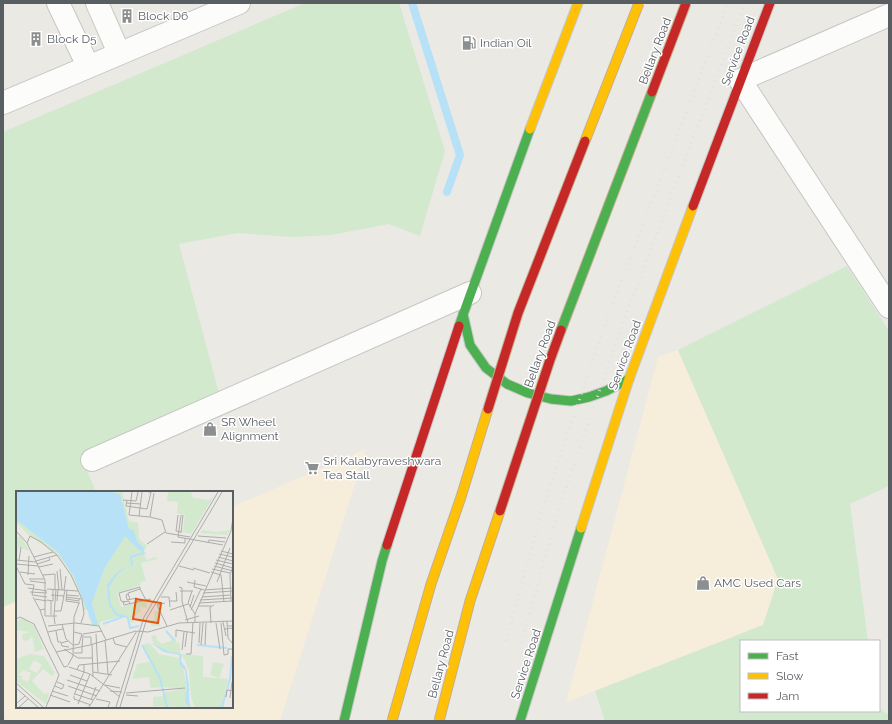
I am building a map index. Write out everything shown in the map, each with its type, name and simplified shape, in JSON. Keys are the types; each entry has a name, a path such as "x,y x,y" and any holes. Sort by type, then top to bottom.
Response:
{"main road":[{"path":"344,721 382,561 470,293 516,165 578,3"},
{"path":"392,721 430,584 460,497 518,313 639,3"},
{"name":"Bellary Road","path":"439,721 470,602 550,360 686,3"},
{"name":"Service Road","path":"520,721 628,379 770,3"},
{"path":"463,314 470,345 486,368 507,384 528,393 551,399 571,401 606,391 628,379"}],"street":[{"path":"58,3 88,66"},
{"path":"97,3 119,53"},
{"path":"3,103 239,3"},
{"path":"889,15 740,80 889,307"},
{"path":"92,460 470,293"}],"shaded area":[{"path":"678,350 778,579 763,625 566,702 658,357"},
{"path":"366,449 280,721 6,721 3,709 3,607 16,601 16,708 233,708 233,507"}],"green space":[{"path":"305,3 399,3 445,151 420,236 389,224 331,235 293,237 237,233 179,244 220,397 82,459 96,491 16,491 16,601 3,607 3,132"},
{"path":"847,266 889,331 889,486 850,504 868,640 740,640 740,712 880,712 880,709 889,715 889,721 605,721 595,691 763,625 778,579 678,350"}],"waterway":[{"path":"412,3 460,155 447,192"}],"railway":[{"path":"506,641 544,504 608,316 728,3"},
{"path":"521,643 559,509 623,322 745,3"}],"traffic: fast":[{"path":"561,330 652,92"},
{"path":"459,326 530,129"},
{"path":"463,314 470,345 486,368 507,384 528,393 551,399 571,401 606,391 629,379"},
{"path":"520,721 581,528"},
{"path":"344,721 387,545"}],"traffic: slow":[{"path":"530,129 578,3"},
{"path":"585,141 639,3"},
{"path":"581,528 629,379 693,206"},
{"path":"392,721 431,584 461,497 488,409"},
{"path":"439,721 470,601 500,511"}],"traffic: jam":[{"path":"652,92 686,3"},
{"path":"693,206 770,3"},
{"path":"488,409 518,313 585,141"},
{"path":"387,545 459,326"},
{"path":"500,511 561,330"}],"place":[{"name":"Block D6","path":"127,16"},
{"name":"Block D5","path":"36,39"},
{"name":"Indian Oil","path":"469,43"},
{"name":"SR Wheel Alignment","path":"210,429"},
{"name":"Sri Kalabyraveshwara Tea Stall","path":"312,468"},
{"name":"AMC Used Cars","path":"703,583"}]}
